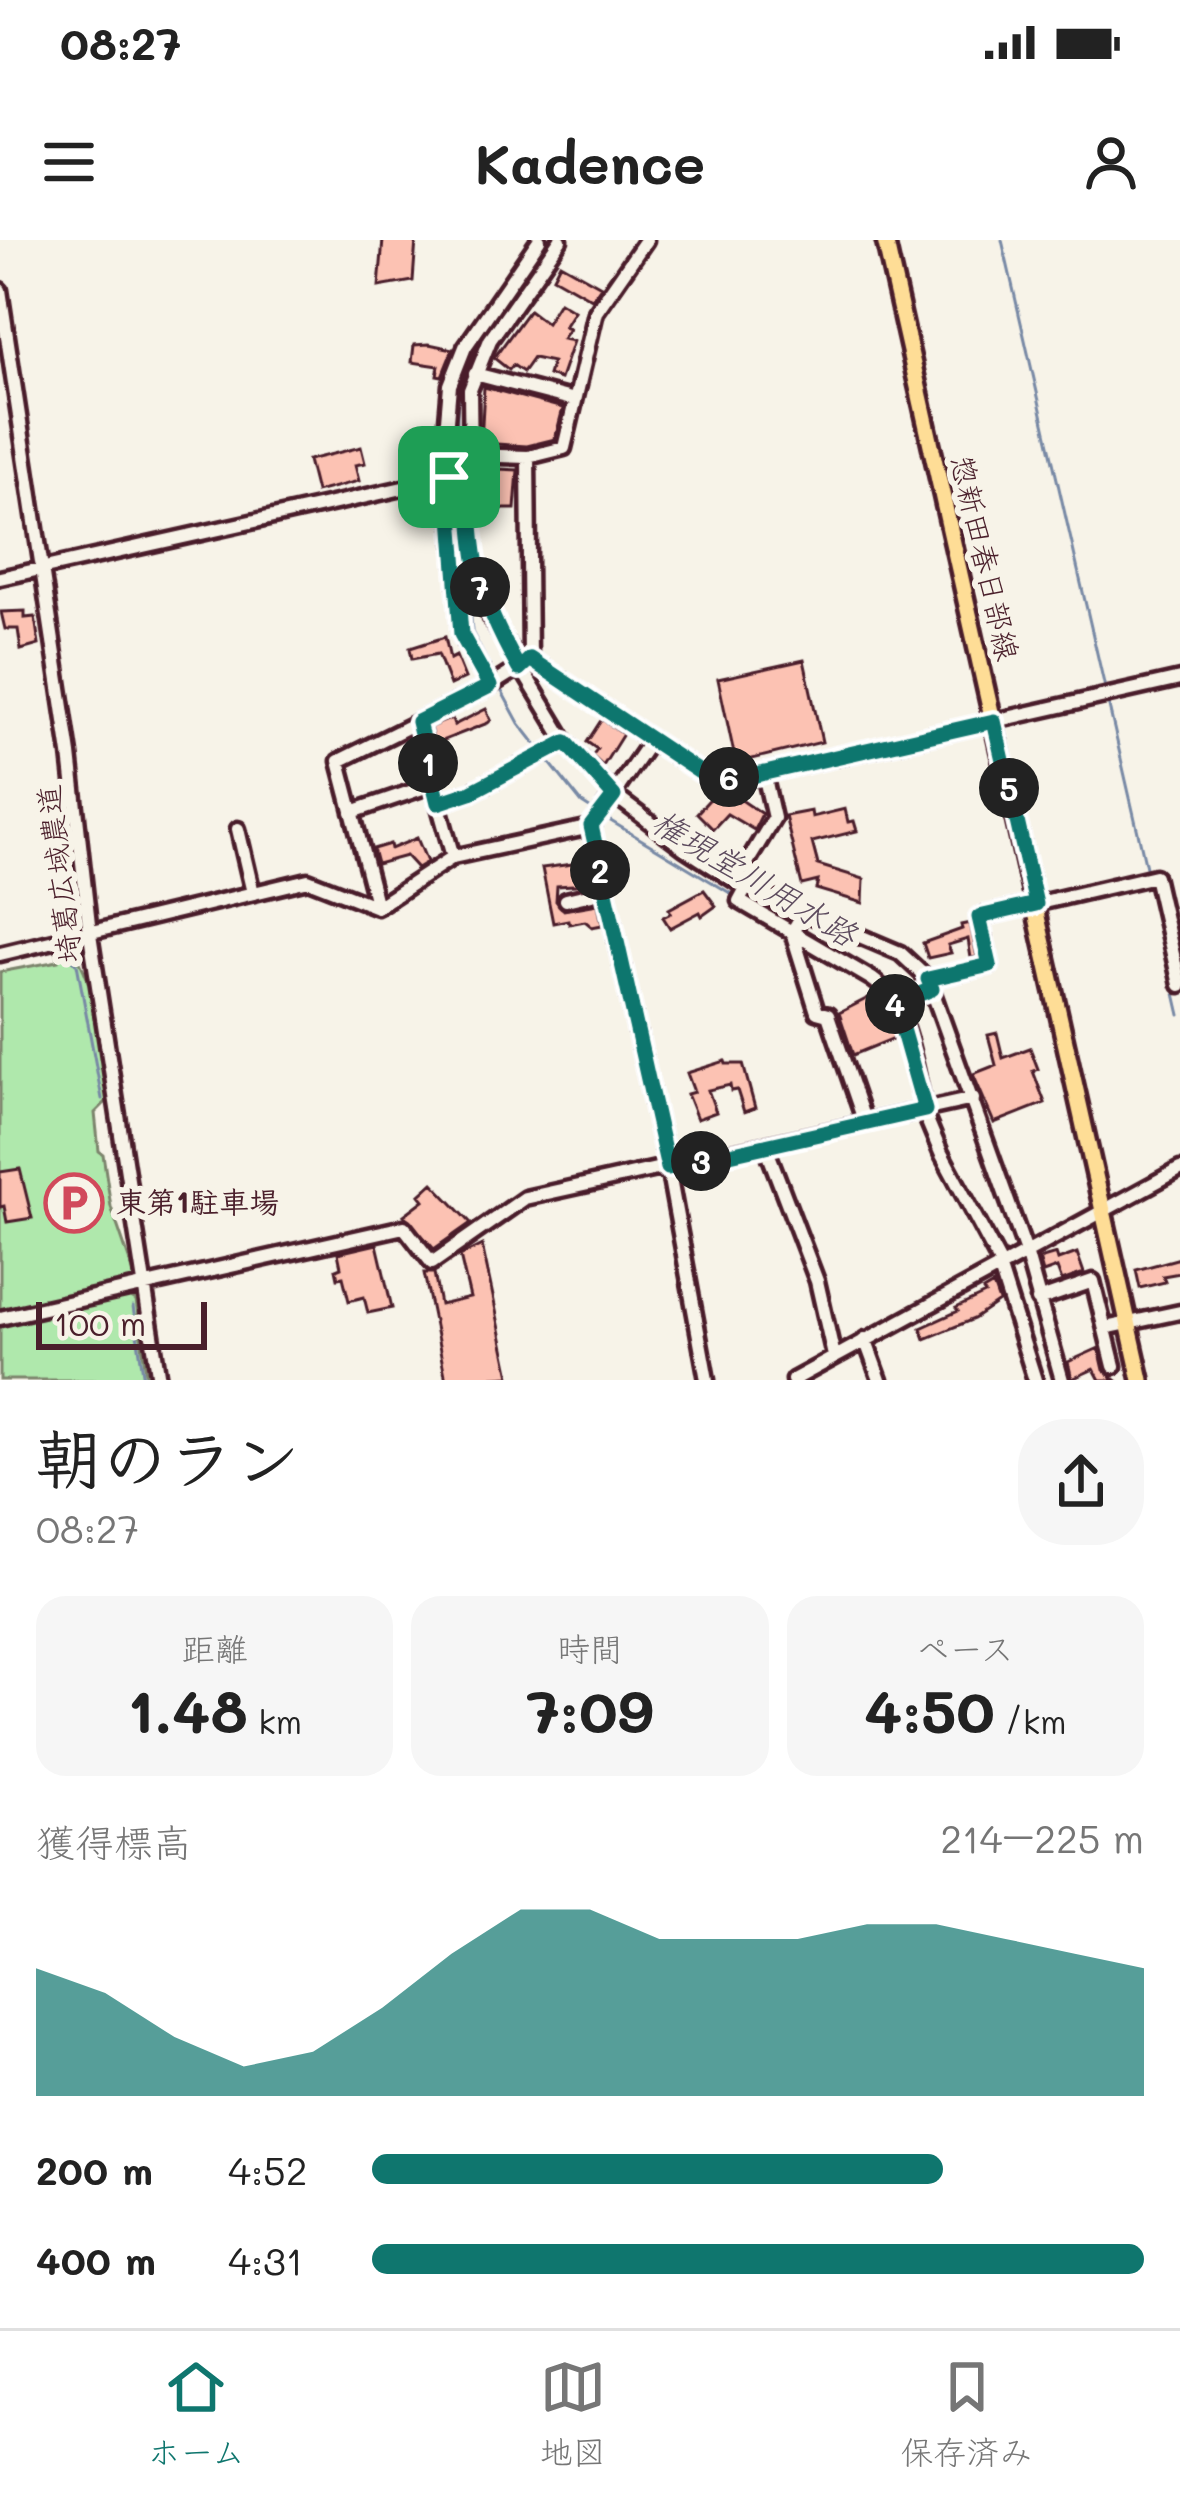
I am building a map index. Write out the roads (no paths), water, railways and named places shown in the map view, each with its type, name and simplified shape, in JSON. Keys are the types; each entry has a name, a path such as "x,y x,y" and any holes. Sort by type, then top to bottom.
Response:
{"main road":[{"name":"惣新田春日部線","path":"885,240 1142,1380"}],"street":[{"path":"490,686 461,634 446,432 449,386 465,347 539,240"},
{"path":"560,240 490,340 470,390 477,576 488,613 566,742 614,796 741,884 900,953 930,984 1026,1252 1062,1380"},
{"path":"469,454 528,457 563,448 596,312 642,241"},
{"name":"埼葛広域農道","path":"0,290 73,775 90,934 159,1380"},
{"path":"476,374 575,400"},
{"path":"449,386 470,390"},
{"path":"377,907 339,761 490,686 530,659 528,457"},
{"path":"0,578 470,473"},
{"path":"530,659 701,773 743,778 1180,679"},
{"path":"418,722 453,857"},
{"path":"377,907 453,857 591,826 652,740"},
{"path":"438,803 471,792 566,742"},
{"path":"764,774 774,818 741,884 739,902 879,984 895,1004 941,1153 1003,1264 1035,1380"},
{"path":"352,812 434,784"},
{"path":"591,826 668,1168 707,1380"},
{"path":"238,829 254,893"},
{"path":"895,1004 930,984 990,965 979,917 1155,876 1180,985"},
{"path":"0,954 308,880 377,907"},
{"path":"566,900 605,891"},
{"path":"803,914 792,932 817,1012 828,1015 865,1124"},
{"path":"0,1318 404,1227 432,1263 525,1198 973,1099"},
{"path":"766,1147 817,1281 833,1356"},
{"path":"793,1380 1180,1169"},
{"path":"1038,1300 1094,1281 1114,1366"},
{"path":"1105,1328 1180,1312"},
{"path":"865,1339 880,1380"}],"waterway":[{"name":"権現堂川用水路","path":"459,470 458,399 470,357 549,240"},
{"path":"1002,240 1105,688"},
{"name":"権現堂川用水路","path":"460,479 472,632 496,679"},
{"name":"権現堂川用水路","path":"500,688 540,750"},
{"path":"1107,698 1148,876"},
{"name":"権現堂川用水路","path":"546,758 582,803 596,812"},
{"name":"権現堂川用水路","path":"604,817 735,896"},
{"path":"1150,885 1180,1015"},
{"path":"60,957 67,954 77,964 102,1099"},
{"path":"133,1307 144,1380"}],"place":[{"name":"東第1駐車場","path":"74,1203"}]}
